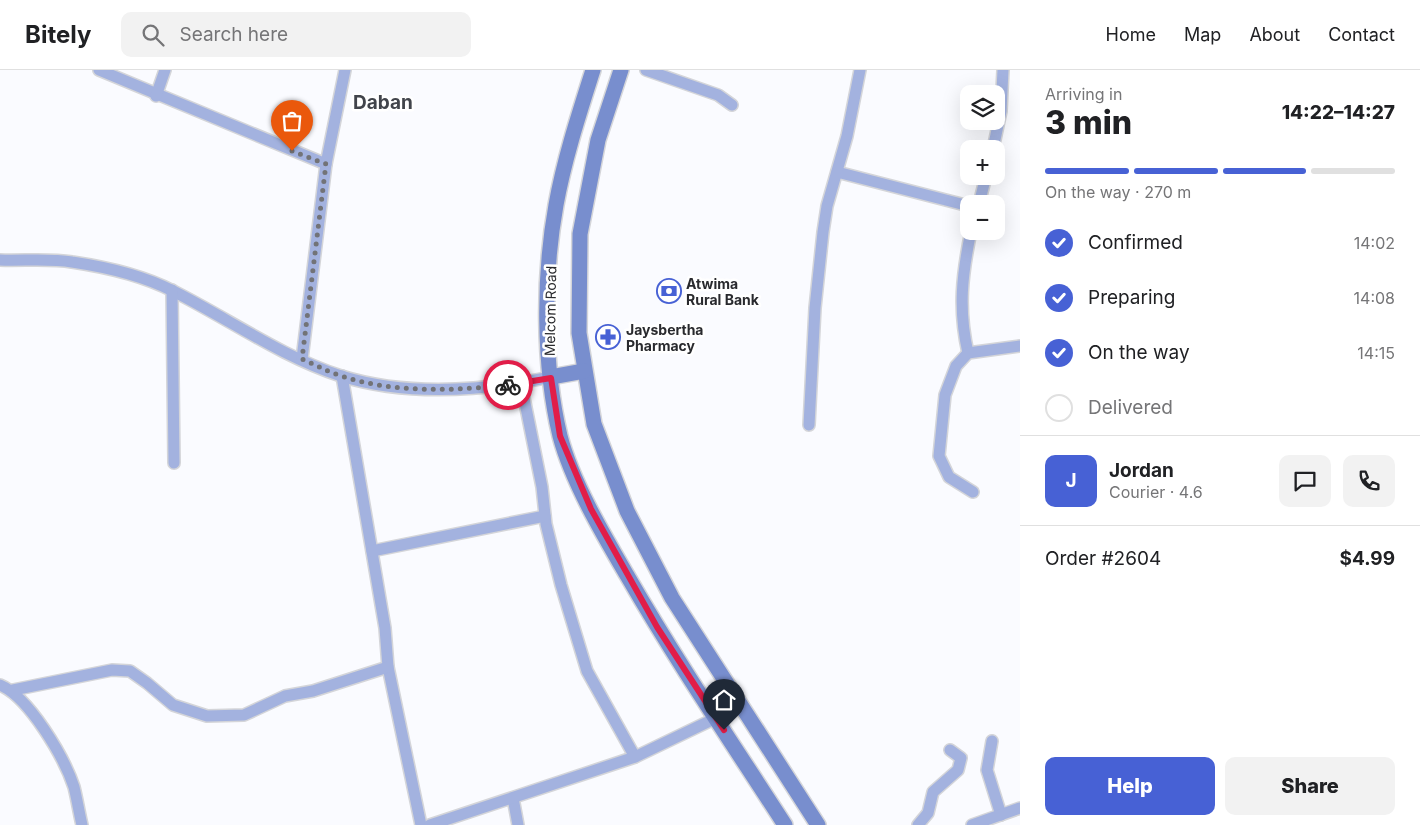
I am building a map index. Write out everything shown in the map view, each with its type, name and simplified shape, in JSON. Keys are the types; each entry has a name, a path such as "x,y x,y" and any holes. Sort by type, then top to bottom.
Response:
{"main road":[{"name":"Melcom Road","path":"593,70 573,137 556,205 551,244 547,347 560,436 591,509 657,627 785,825"},
{"path":"621,70 598,140 580,234 579,333 594,424 636,528 672,598 818,825"},
{"path":"551,378 584,371"}],"street":[{"path":"98,70 156,96 326,164"},
{"path":"156,96 165,70"},
{"path":"302,359 326,164 345,70"},
{"path":"646,70 718,95 732,105"},
{"path":"809,425 818,270 827,206 847,136 860,70"},
{"path":"995,140 1002,111 1003,70"},
{"path":"837,172 960,204"},
{"path":"968,353 961,318 961,297 970,240"},
{"path":"0,260 70,261 130,274 172,290 302,359 342,376 387,385 439,390 522,383 551,378"},
{"path":"172,290 174,463"},
{"path":"973,492 949,477 938,456 945,395 956,366 968,353 1020,346"},
{"path":"342,376 385,628 388,667 421,825"},
{"path":"522,383 542,487 545,516 560,585 587,671 635,757"},
{"path":"372,551 545,516"},
{"path":"13,690 112,670 130,671 173,705 208,716 244,716 285,696 313,691 388,667"},
{"path":"0,685 13,690 44,728 73,786 82,825"},
{"path":"430,825 635,757 716,718"},
{"path":"992,741 987,770 1001,815"},
{"path":"918,825 928,813 933,792 958,770 961,758 950,750"},
{"path":"513,798 518,825"},
{"path":"972,825 1020,808"}],"way so far":[{"path":"292,151 326,164 302,359 342,376 387,385 439,390 475,389 508,385"}],"place":[{"name":"Atwima Rural Bank","path":"669,291"},
{"name":"Jaysbertha Pharmacy","path":"608,337"}],"district":[{"name":"Daban","path":"383,102"}],"route":[{"path":"508,385 551,378 560,436 591,509 613,552 657,627 724,730"}]}
